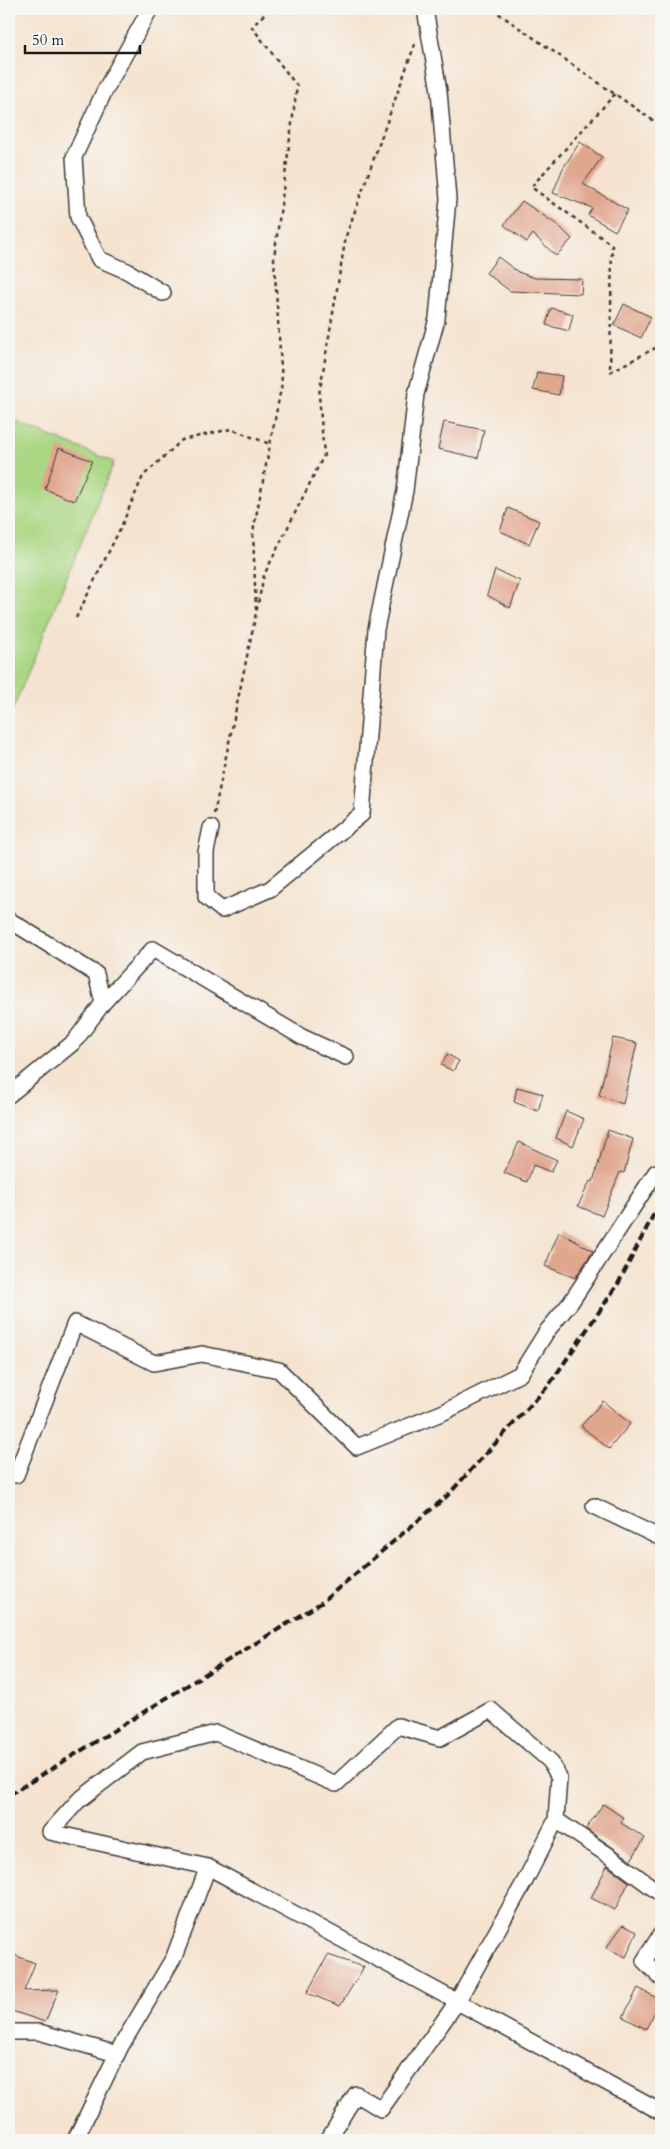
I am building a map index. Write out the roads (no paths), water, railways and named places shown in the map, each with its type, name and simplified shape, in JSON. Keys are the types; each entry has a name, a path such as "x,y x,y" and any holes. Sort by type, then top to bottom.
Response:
{"street":[{"path":"150,9 104,92 74,156 78,217 100,259 127,271 163,293"},
{"path":"211,828 206,852 206,897 222,910 270,890 362,814 376,629 405,491 416,394 437,319 448,199 439,92 426,12"},
{"path":"9,920 96,974 103,1003"},
{"path":"9,1095 74,1042 103,1003 154,949 302,1037 346,1057"},
{"path":"9,1472 16,1475 75,1323 154,1363 202,1354 279,1370 357,1447 444,1412 520,1374 547,1331 571,1302 656,1172"},
{"path":"594,1506 661,1538"},
{"path":"328,2140 356,2094 381,2109 457,2002 526,1879 556,1820 559,1777 550,1761 491,1710 440,1738 398,1726 336,1784 216,1733 142,1752 78,1801 50,1832 208,1867 457,2002 661,2111"},
{"path":"556,1820 610,1856 661,1894"},
{"path":"75,2140 117,2054 174,1957 208,1867"},
{"path":"661,1934 644,1961 661,1978"},
{"path":"9,2032 38,2032 117,2054"}],"railway":[{"path":"9,1795 321,1603 447,1496 549,1385 618,1284 661,1200"}]}
